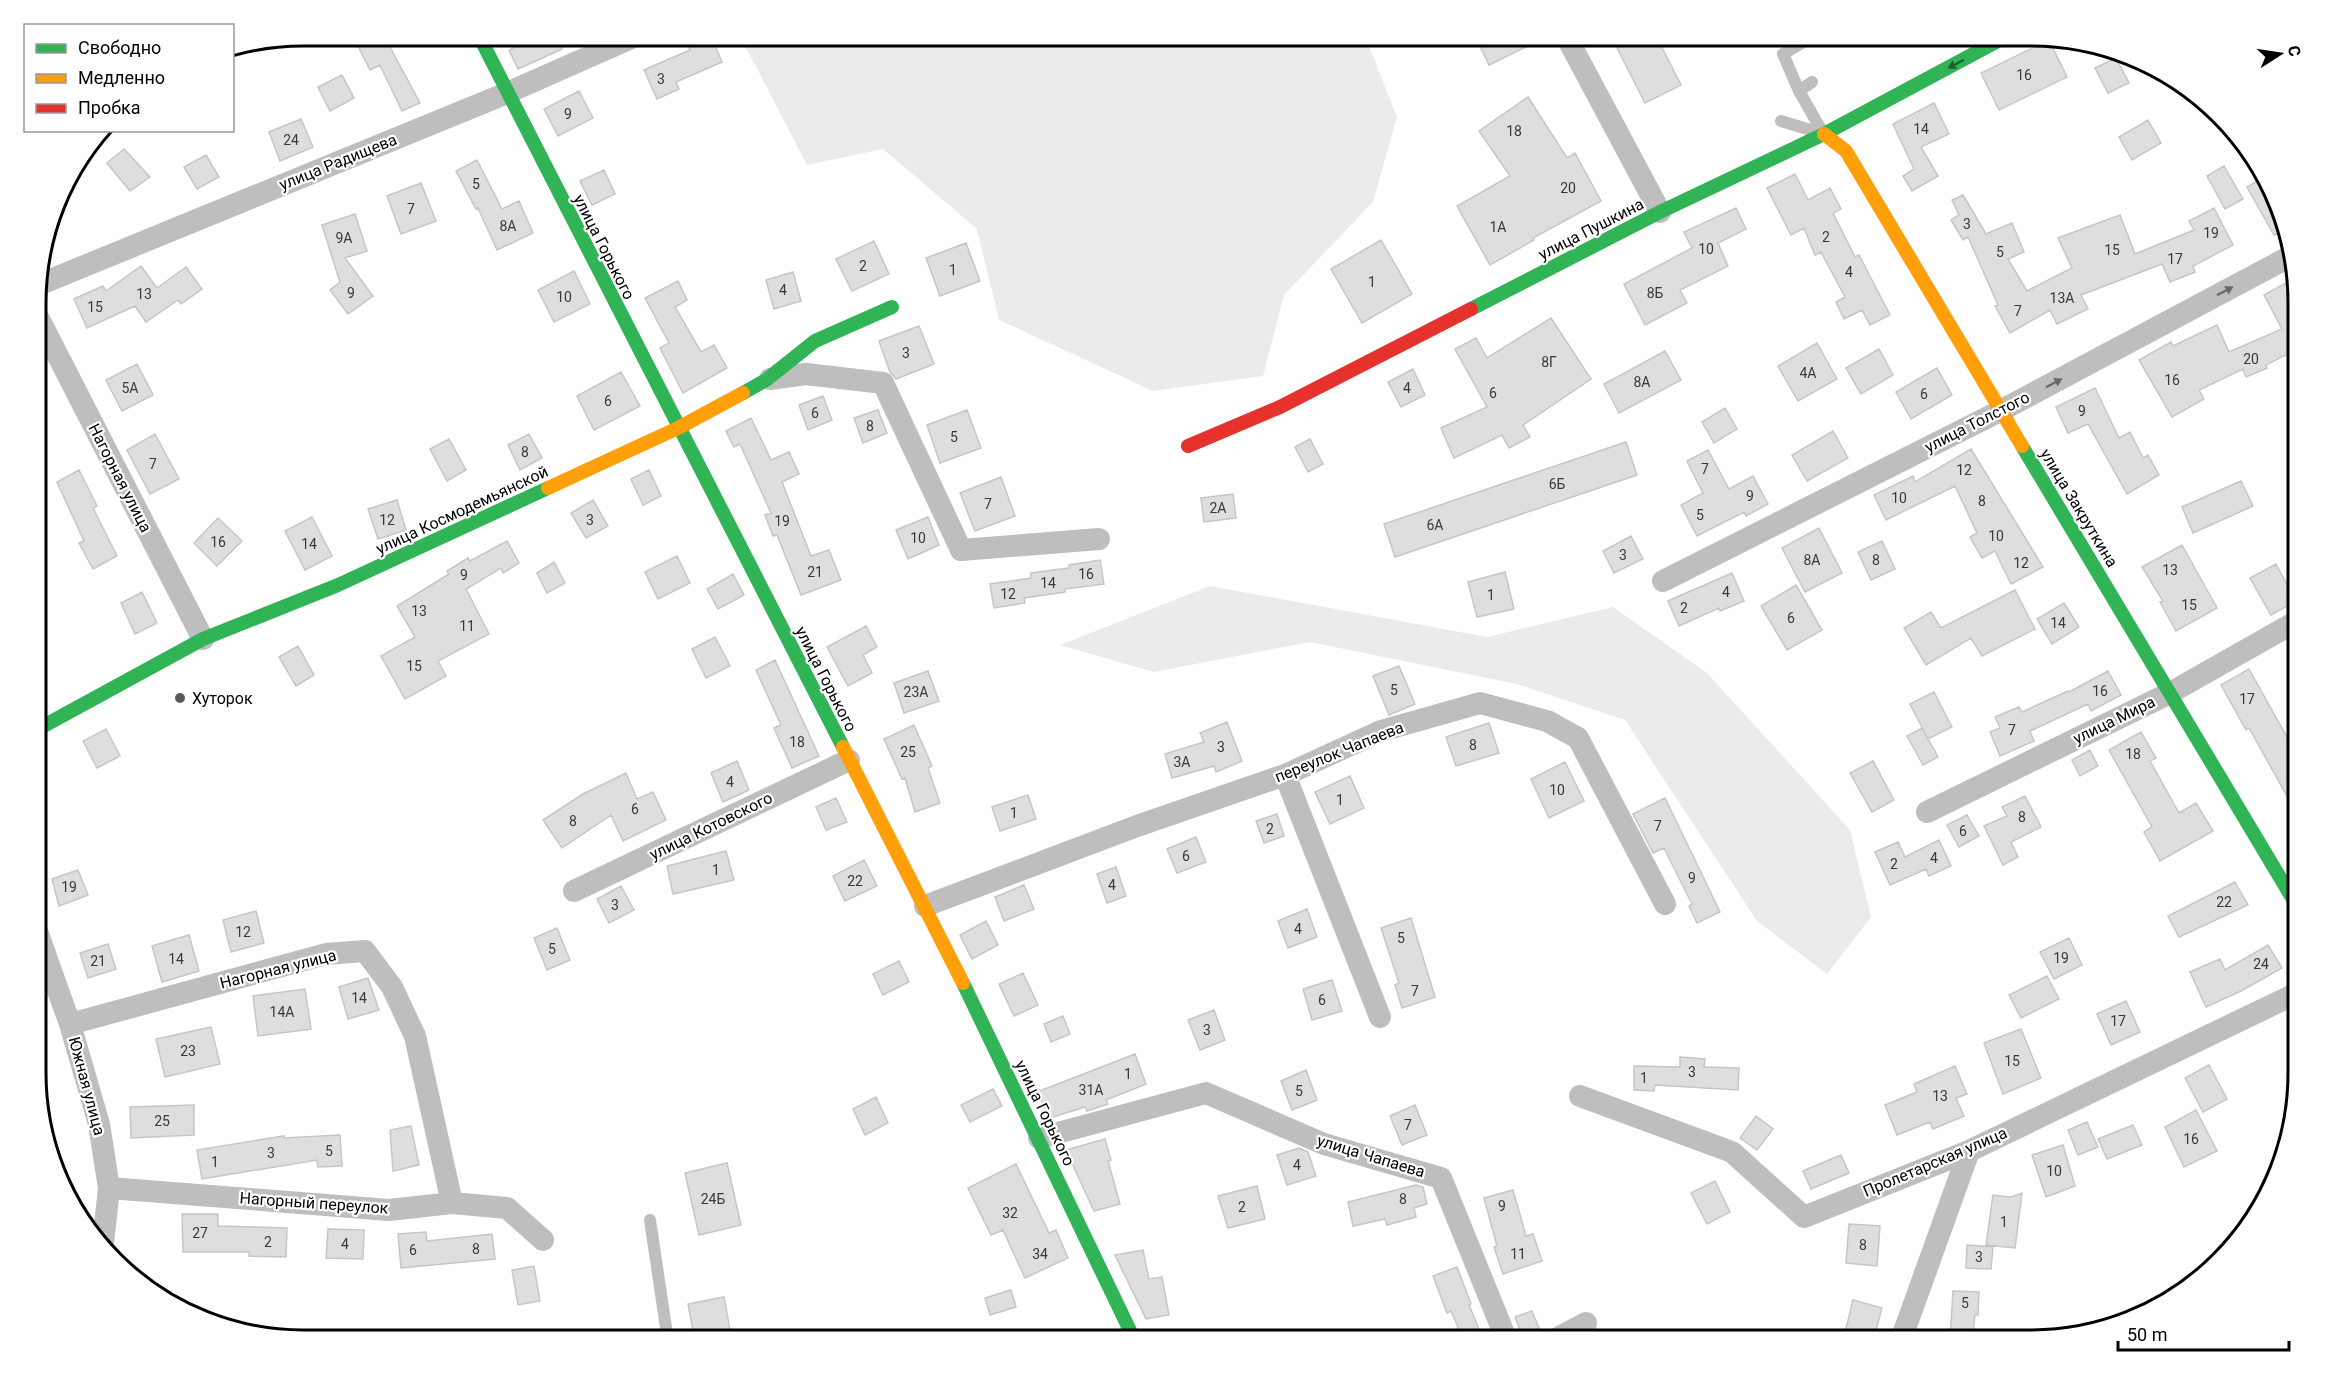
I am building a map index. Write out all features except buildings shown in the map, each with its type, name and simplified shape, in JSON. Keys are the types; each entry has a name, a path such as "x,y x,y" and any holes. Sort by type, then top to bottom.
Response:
{"street":[{"name":"улица Горького","path":"484,46 925,906 1130,1330"},
{"name":"улица Радищева","path":"48,281 507,93 613,46"},
{"path":"1571,46 1660,212"},
{"name":"улица Пушкина","path":"1188,446 1280,407 1660,212 1824,134 1988,46"},
{"name":"улица Закруткина","path":"1824,134 1845,151 2288,891"},
{"name":"улица Толстого","path":"1663,581 2002,410 2284,260"},
{"name":"улица Космодемьянской","path":"46,725 203,639 338,585 678,428 766,380 815,341 892,307"},
{"name":"Нагорная улица","path":"46,333 203,639"},
{"path":"766,380 806,374 883,383 961,550 1099,539"},
{"name":"улица Мира","path":"1927,812 2170,693 2288,626"},
{"name":"переулок Чапаева","path":"925,906 1137,826 1285,776 1381,731 1480,704 1547,721 1578,738 1665,904"},
{"name":"улица Котовского","path":"574,891 849,760"},
{"path":"1285,776 1380,1017"},
{"name":"Нагорная улица","path":"70,1024 326,954 365,951 392,987 415,1036 452,1203"},
{"name":"Южная улица","path":"46,956 70,1024 99,1124 109,1188 104,1235"},
{"name":"Пролетарская улица","path":"1580,1096 1732,1152 1804,1216 1969,1151 2288,997"},
{"name":"улица Чапаева","path":"1039,1138 1206,1093 1324,1144 1442,1178 1503,1330"},
{"path":"1905,1330 1969,1151"},
{"name":"Нагорный переулок","path":"109,1188 389,1210 452,1203 507,1208 543,1240"},
{"path":"1573,1330 1586,1323"}],"lane":[{"path":"1796,46 1783,54 1799,91 1824,134"},
{"path":"1799,91 1812,82"},
{"path":"1781,121 1824,134"},
{"path":"650,1220 666,1330"}],"shaded area":[{"path":"745,46 1369,46 1397,117 1373,202 1284,295 1263,376 1153,391 999,320 977,229 883,149 807,165"},
{"path":"1210,586 1487,637 1613,607 1707,673 1850,830 1871,917 1827,974 1757,921 1625,720 1517,684 1310,642 1154,672 1060,645"}],"traffic: fast":[{"path":"484,46 843,747"},
{"path":"1471,309 1660,212 1824,134 1988,46"},
{"path":"743,393 766,380 815,341 892,307"},
{"path":"2022,446 2288,891"},
{"path":"46,725 203,639 338,585 548,488"},
{"path":"963,983 1130,1330"}],"traffic: slow":[{"path":"1824,134 1846,151 2022,446"},
{"path":"548,488 678,428 743,393"},
{"path":"843,747 963,983"}],"traffic: jam":[{"path":"1188,446 1280,407 1471,309"}],"place":[{"name":"Хуторок","path":"180,698"}]}
